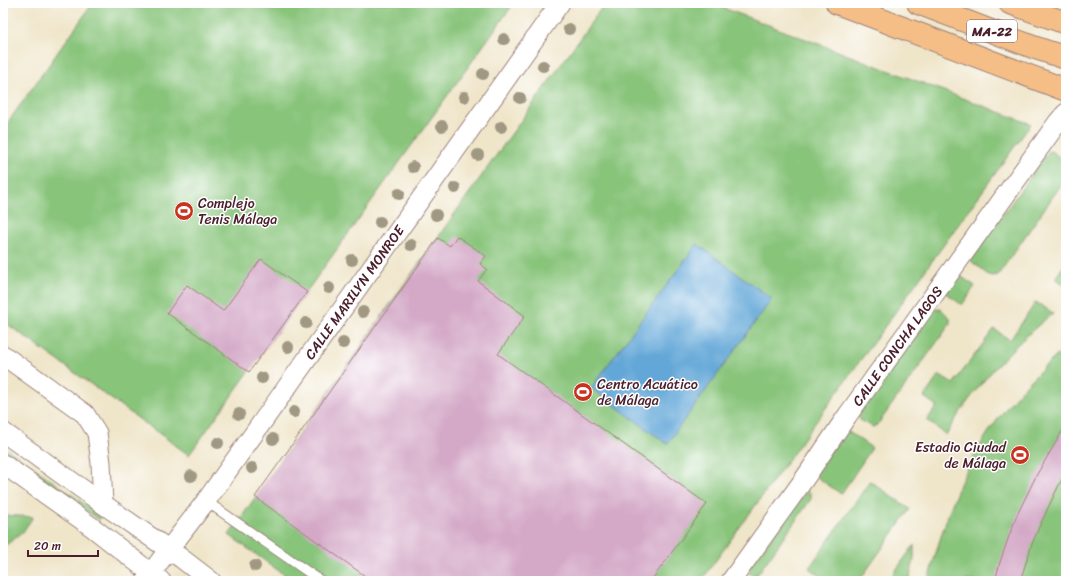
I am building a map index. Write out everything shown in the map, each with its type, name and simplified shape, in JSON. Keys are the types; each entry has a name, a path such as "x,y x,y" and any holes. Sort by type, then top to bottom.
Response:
{"main road":[{"path":"837,3 1066,90"},
{"name":"MA-22","path":"918,3 1066,58"},
{"name":"MA-22","path":"1010,3 1066,23"}],"street":[{"name":"CALLE MARILYN MONROE","path":"153,579 169,550 206,501 560,3"},
{"name":"CALLE CONCHA LAGOS","path":"731,581 805,478 847,416 1058,122 1066,114"},
{"path":"3,355 85,414 97,433 101,462 102,504"},
{"path":"3,432 211,581"},
{"path":"3,464 92,527 153,579"}],"lane":[{"path":"206,501 321,581"}],"green space":[{"name":"Complejo Tenis Málaga","path":"93,3 514,3 189,455 3,321 3,129"},
{"name":"Centro Acuático de Málaga","path":"605,3 710,3 1031,124 701,581 293,581 229,535 403,286"},
{"path":"1049,151 1053,152 1066,163 1066,178 998,275 988,275 970,260"},
{"path":"1066,263 1066,286 1055,278"},
{"path":"959,275 975,286 962,305 946,293"},
{"path":"1036,302 1053,313 1022,340 994,369 968,401 946,435 927,420 937,406 924,397 939,375 953,384 994,329 1010,340"},
{"path":"935,309 941,309 950,318 950,324 878,424 873,427 860,420 858,415"},
{"name":"Estadio Ciudad de Málaga","path":"1066,348 1066,581 928,581 956,493 981,444 989,431 1019,393 1042,369"},
{"path":"846,430 872,448 841,494 814,475"},
{"path":"3,446 100,515 100,519 3,451"},
{"path":"870,481 910,509 859,581 828,581 809,568"},
{"path":"807,491 811,494 811,499 757,575 750,574 747,569"},
{"path":"3,515 33,517 22,533 3,547"},
{"path":"914,545 914,560 909,581 888,581"}],"water":[{"path":"697,244 772,299 667,444 591,388"}],"building":[{"path":"457,236 486,256 480,264 487,269 478,281 525,316 498,354 707,504 651,581 372,581 255,497 438,238 450,246"},
{"path":"261,259 307,292 249,372 167,313 187,285 223,311"},
{"path":"1066,425 1066,472 1040,525 1020,581 995,581 1000,562 1017,515 1036,476"}],"place":[{"name":"Complejo Tenis Málaga","path":"184,211"},
{"name":"Centro Acuático de Málaga","path":"583,392"},
{"name":"Estadio Ciudad de Málaga","path":"1020,455"}]}
